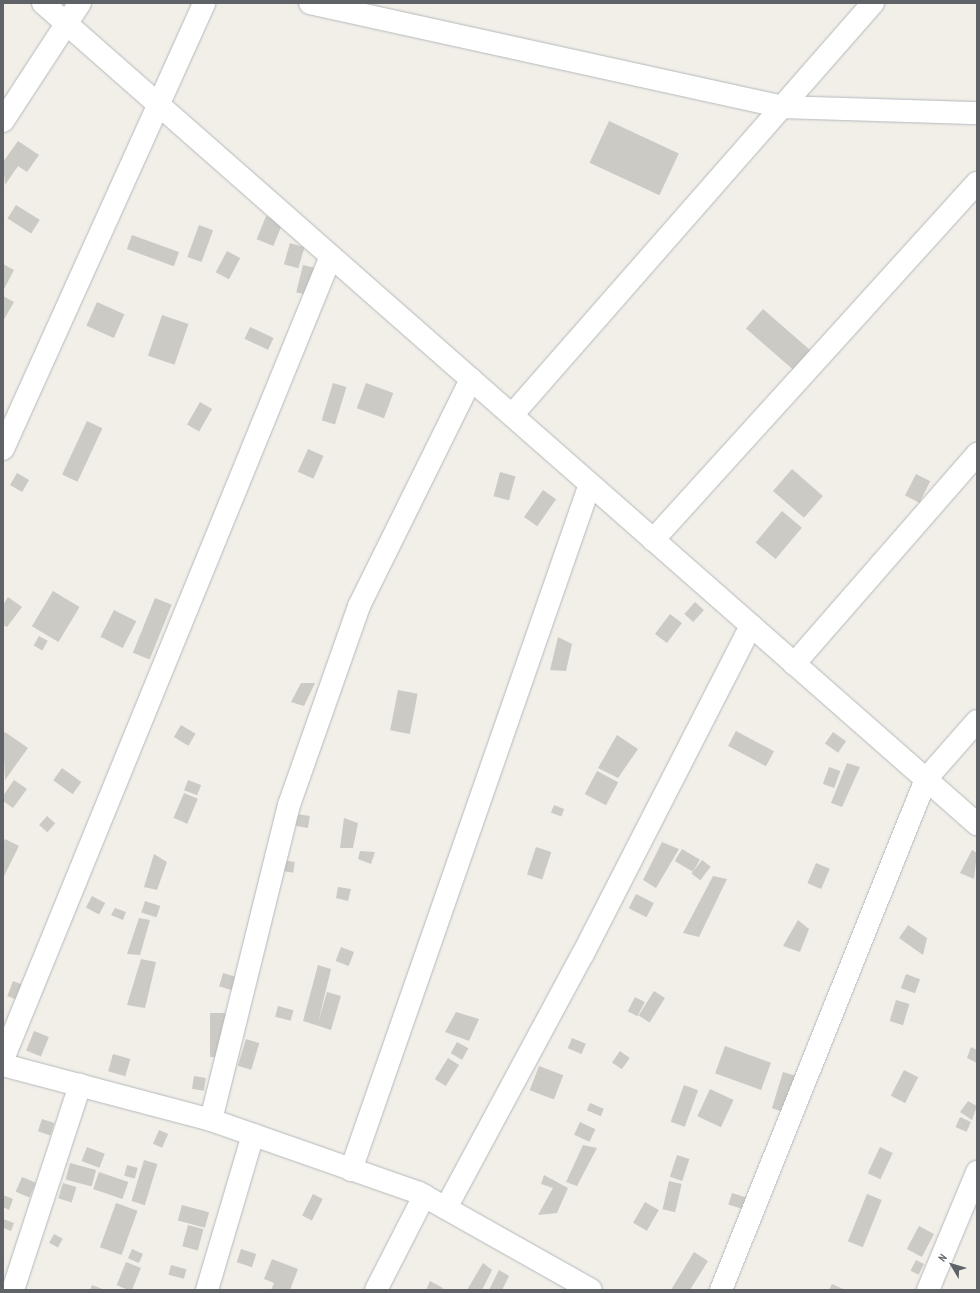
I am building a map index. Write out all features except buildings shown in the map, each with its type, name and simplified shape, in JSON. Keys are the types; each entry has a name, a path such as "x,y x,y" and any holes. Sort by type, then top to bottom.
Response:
{"street":[{"path":"43,3 977,824"},
{"path":"3,121 80,3"},
{"path":"3,449 204,3"},
{"path":"310,3 783,107 977,113"},
{"path":"512,415 873,3"},
{"path":"653,540 977,183"},
{"path":"3,1059 331,256"},
{"path":"211,1120 289,805 358,606 471,379"},
{"path":"794,664 977,454"},
{"path":"351,1170 590,484"},
{"path":"446,1208 583,954 751,626"},
{"path":"721,1290 926,779 977,721"},
{"path":"3,1065 211,1120 424,1196 446,1208 569,1285 591,1290"},
{"path":"13,1290 80,1086"},
{"path":"207,1290 253,1135"},
{"path":"928,1290 977,1172"},
{"path":"376,1290 424,1196"}]}
